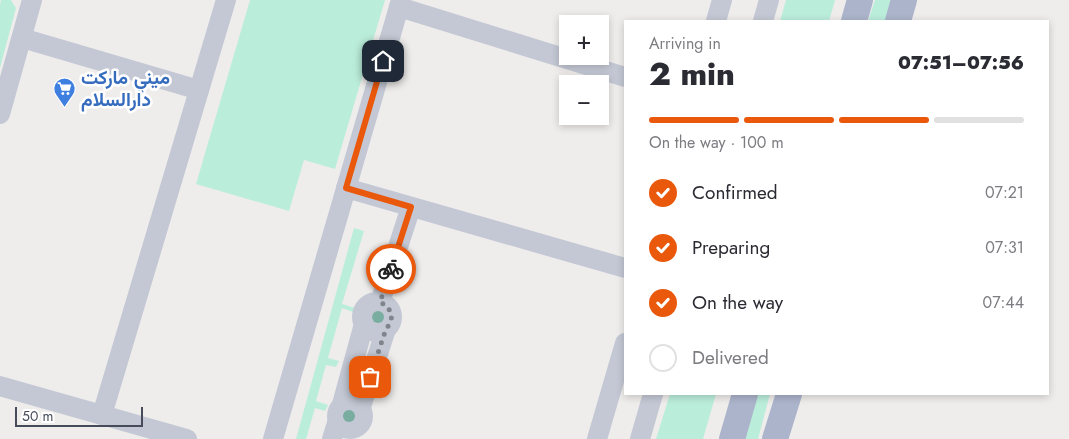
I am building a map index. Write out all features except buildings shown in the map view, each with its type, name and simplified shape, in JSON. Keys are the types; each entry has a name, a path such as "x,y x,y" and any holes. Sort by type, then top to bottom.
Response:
{"main road":[{"path":"854,20 860,0"},
{"path":"898,20 904,0"},
{"path":"732,439 745,395"},
{"path":"775,439 789,395"}],"street":[{"path":"0,114 32,0"},
{"path":"102,415 226,0"},
{"path":"716,20 722,0"},
{"path":"763,20 769,0"},
{"path":"273,439 400,4 624,77"},
{"path":"22,38 199,90"},
{"path":"346,188 624,268"},
{"path":"380,302 411,207"},
{"path":"332,439 349,421 389,325 392,316 388,307 380,302 367,306 363,315 364,324 349,421"},
{"path":"364,324 371,330 386,329"},
{"path":"597,439 624,346"},
{"path":"0,386 187,439"},
{"path":"640,439 653,395"}],"green space":[{"path":"1,0 11,0 16,8 0,68 0,5"},
{"path":"250,0 385,0 335,169 304,160 289,211 196,184"},
{"path":"786,0 835,0 829,20 780,20"},
{"path":"875,0 893,0 886,20 868,20"},
{"path":"354,228 364,231 342,304 355,308 353,312 342,308 328,358 339,361 336,367 326,365 316,401 328,405 325,411 315,408 306,439 296,439"},
{"path":"670,395 716,395 703,439 656,439"},
{"path":"758,395 770,395 758,439 745,439"}],"way so far":[{"path":"370,377 392,316 388,307 380,302 391,269"}],"place":[{"name":"ميني ماركت دارالسلام","path":"65,107"}],"route":[{"path":"383,61 346,188 411,207 391,269"}]}
